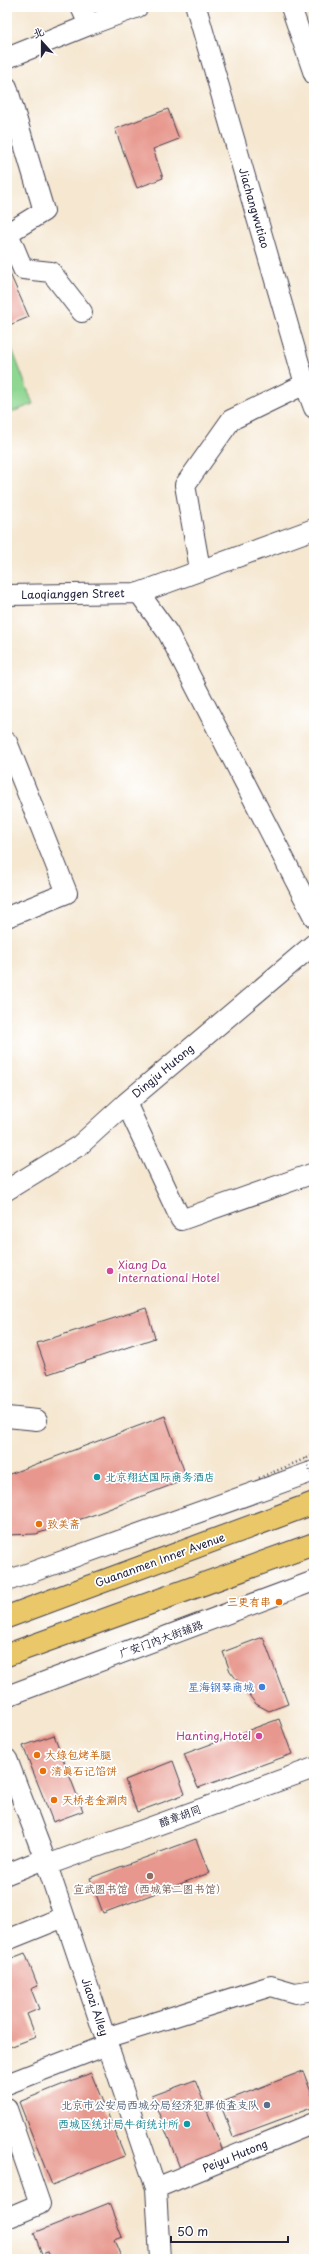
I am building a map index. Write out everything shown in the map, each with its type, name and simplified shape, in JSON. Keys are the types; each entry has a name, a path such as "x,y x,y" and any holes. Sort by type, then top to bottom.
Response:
{"main road":[{"name":"Guananmen Inner Avenue","path":"7,1617 314,1503"},
{"path":"7,1655 314,1544"}],"street":[{"path":"7,58 85,16 138,7"},
{"name":"Jiachangwutiao","path":"196,7 305,384 314,408"},
{"path":"291,7 314,74"},
{"path":"7,87 44,211 8,233 23,269 51,272 82,312"},
{"path":"200,569 185,484 231,420 305,384"},
{"path":"314,529 200,569 139,593 168,633 314,917"},
{"name":"Laoqianggen Street","path":"7,595 139,593"},
{"path":"7,742 68,893 7,916"},
{"name":"Dingju Hutong","path":"7,1190 80,1144 126,1103 314,944"},
{"path":"126,1103 181,1220 314,1173"},
{"path":"7,1417 37,1420"},
{"path":"7,1581 310,1464"},
{"name":"广安门内大街辅路","path":"7,1696 314,1581"},
{"name":"Jiaozi Alley","path":"7,1759 46,1862 156,2188 160,2259"},
{"name":"醋章胡同","path":"7,1874 46,1862 314,1768"},
{"path":"7,1940 64,1917"},
{"path":"7,2084 106,2041 271,1986 295,1993 314,1990"},
{"path":"7,2109 40,2204 7,2218"},
{"name":"Peiyu Hutong","path":"156,2188 314,2123"}],"path":[{"path":"314,1455 310,1464 314,1480"},
{"path":"259,1478 310,1464"}],"green space":[{"path":"9,341 33,404 7,414 7,342"}],"building":[{"path":"168,109 179,139 153,149 163,178 137,188 115,129"},
{"path":"7,267 29,317 7,326"},
{"path":"146,1308 155,1338 48,1374 37,1343"},
{"name":"北京翔达国际商务酒店","path":"165,1416 187,1479 93,1515 36,1534 7,1535 7,1475"},
{"name":"星海钢琴商城","path":"263,1637 288,1704 269,1711 256,1704 230,1671 223,1652"},
{"name":"Hanting Hotel","path":"279,1719 292,1754 198,1788 184,1754"},
{"path":"54,1735 83,1811 53,1822 23,1746"},
{"path":"173,1761 185,1794 137,1812 125,1780"},
{"name":"宣武图书馆（西城第二图书馆）","path":"196,1839 209,1873 103,1913 90,1878"},
{"path":"25,1953 38,1986 31,1989 39,2009 27,2014 36,2037 7,2048 7,1960"},
{"name":"北京市公安局西城分局经济犯罪侦查支队","path":"303,2071 314,2100 314,2107 233,2137 220,2103"},
{"path":"91,2073 125,2156 52,2185 19,2102"},
{"name":"西城区统计局牛街统计所","path":"195,2080 223,2151 180,2168 152,2096"},
{"path":"109,2203 122,2237 114,2240 122,2259 51,2259 48,2252 42,2254 34,2233"}],"place":[{"name":"Xiang Da International Hotel","path":"110,1271"},
{"name":"北京翔达国际商务酒店","path":"97,1477"},
{"name":"致美斋","path":"39,1524"},
{"name":"三更有串","path":"279,1602"},
{"name":"星海钢琴商城","path":"262,1687"},
{"name":"Hanting Hotel","path":"259,1736"},
{"name":"大绿包烤羊腿","path":"37,1755"},
{"name":"清真石记馅饼","path":"43,1771"},
{"name":"天桥老金涮肉","path":"54,1800"},
{"name":"宣武图书馆（西城第二图书馆）","path":"150,1876"},
{"name":"北京市公安局西城分局经济犯罪侦查支队","path":"267,2105"},
{"name":"西城区统计局牛街统计所","path":"187,2124"}]}
